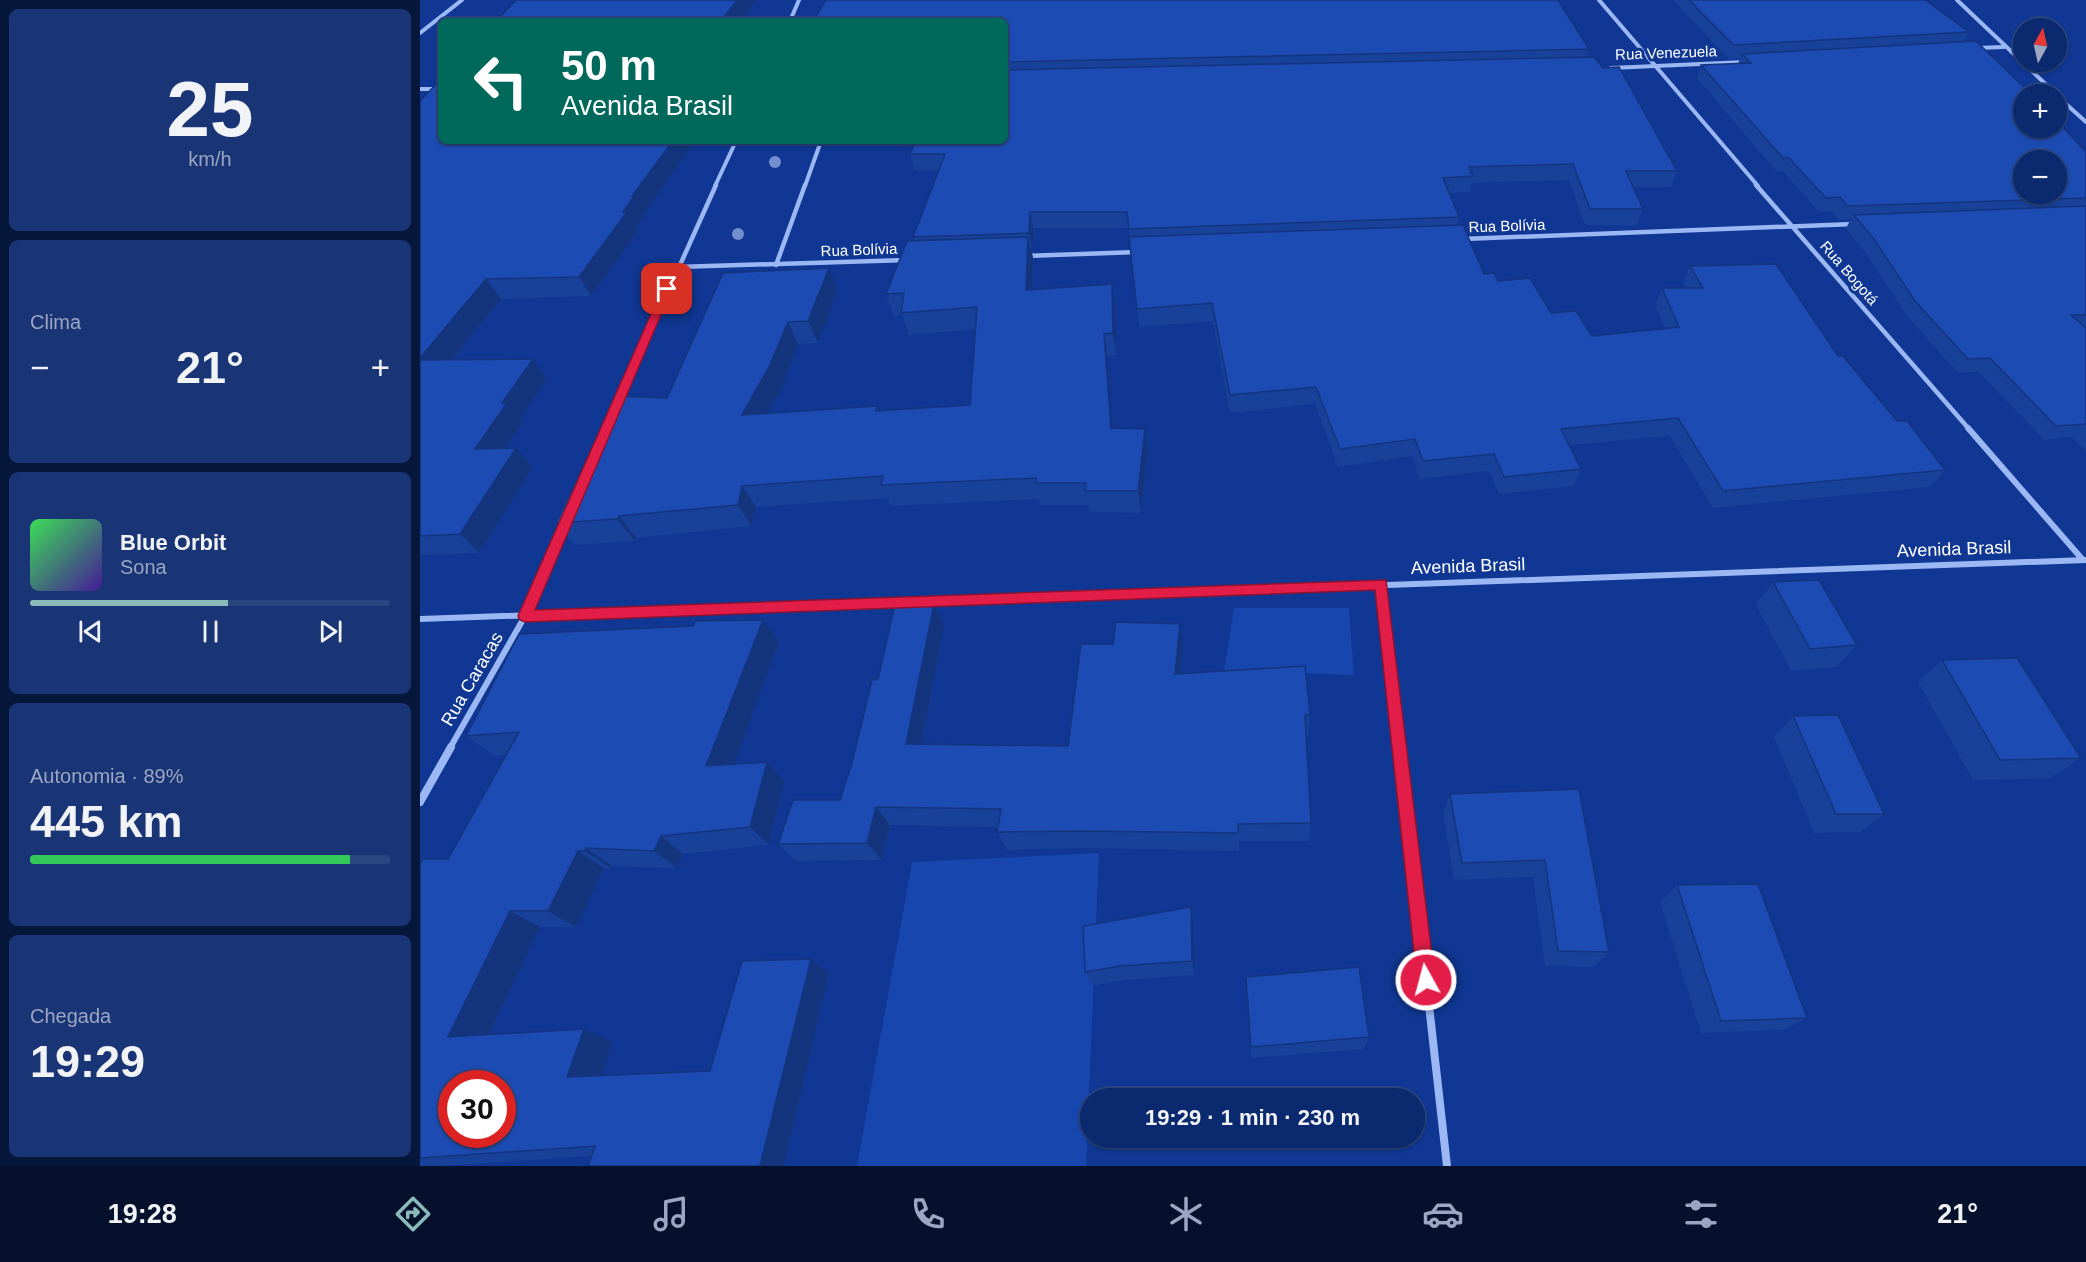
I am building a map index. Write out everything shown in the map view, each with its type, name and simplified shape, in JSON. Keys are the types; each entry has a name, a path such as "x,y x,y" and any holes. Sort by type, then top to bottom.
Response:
{"street":[{"path":"439,18 462,0"},
{"path":"791,18 799,0"},
{"name":"Rua Bogotá","path":"1599,0 1654,67 2084,560"},
{"path":"1957,0 2045,84"},
{"path":"420,33 438,19"},
{"path":"1969,49 2004,47"},
{"name":"Rua Venezuela","path":"1608,68 1748,62"},
{"path":"420,89 438,87"},
{"path":"431,95 438,89"},
{"path":"2067,104 2086,122"},
{"path":"615,409 677,267 735,144"},
{"path":"776,265 820,144"},
{"name":"Rua Bolívia","path":"1458,239 1864,224"},
{"path":"1016,256 1147,251"},
{"name":"Rua Bolívia","path":"677,267 908,260"},
{"name":"Rua Caracas","path":"420,802 525,616 568,518"},
{"name":"Avenida Brasil","path":"420,619 2084,560"},
{"path":"1382,584 1447,1166"}],"shaded area":[{"path":"1234,608 1349,608 1354,675 1224,671"},
{"path":"1099,853 1089,1088 1080,1088 1080,1148 1087,1148 1086,1166 857,1166 912,862"}],"building":[{"path":"516,0 737,0 723,18 499,18"},
{"path":"826,0 1558,0 1589,49 1008,62 1008,18 815,18"},
{"path":"1689,0 1925,0 1969,32 1734,45"},
{"path":"1976,41 2021,84 2013,84 2013,138 2067,138 2067,132 2086,152 2086,198 2067,199 2067,150 2013,150 2013,200 1847,206 1840,197 1826,198 1789,158 1783,158 1701,65 1751,63 1742,54"},
{"path":"1594,57 1603,68 1619,67 1677,171 1626,171 1643,209 1590,209 1573,164 1469,167 1473,176 1443,178 1459,217 1129,229 1127,212 1030,212 1029,233 913,237 945,154 910,154 915,144 1008,144 1008,70"},
{"path":"438,82 438,144 671,144 632,196 634,196 623,212 627,212 579,277 486,279 420,358 420,101"},
{"path":"2086,206 2086,315 2071,315 2086,328 2086,424 2056,426 1990,358 1968,359 1915,301 1874,239 1854,215"},
{"path":"1463,225 1484,274 1494,273 1498,281 1530,278 1551,313 1576,311 1592,336 1679,327 1662,288 1703,288 1690,266 1776,264 1838,356 1843,356 1897,421 1907,421 1945,470 1723,491 1678,418 1561,429 1581,469 1504,477 1494,454 1423,461 1415,439 1340,449 1316,387 1230,395 1212,303 1137,309 1129,237"},
{"path":"1028,237 1026,290 1112,284 1113,333 1104,334 1111,428 1145,429 1138,491 1085,491 1086,483 1035,483 1036,478 881,485 883,476 742,486 738,505 619,516 617,519 556,523 617,396 667,398 723,273 829,268 808,321 788,322 770,365 742,415 877,406 876,411 970,405 977,307 901,313 904,293 886,294 907,241"},
{"path":"533,359 502,403 507,403 475,449 516,448 460,534 420,536 420,360"},
{"path":"1819,580 1857,645 1810,649 1773,582"},
{"path":"897,596 934,604 906,744 1068,746 1081,644 1113,644 1116,622 1180,624 1175,674 1305,666 1310,715 1305,715 1311,823 1238,824 1238,833 997,832 1001,809 876,807 867,843 778,844 793,800 840,800 852,763 872,680 878,679"},
{"path":"763,620 706,766 767,762 750,827 661,836 654,851 586,848 585,851 578,851 548,911 510,911 448,1037 584,1029 567,1077 710,1071 742,961 811,959 760,1166 588,1166 595,1146 420,1158 420,865 423,859 448,859 519,732 466,736 519,634 693,626 695,621"},
{"path":"2017,658 2081,758 2000,760 1942,660"},
{"path":"1838,715 1884,814 1836,814 1793,716"},
{"path":"1579,789 1609,952 1558,951 1545,860 1462,863 1450,794"},
{"path":"1758,884 1807,1018 1721,1021 1677,885"},
{"path":"1191,907 1192,961 1120,966 1085,972 1083,926"},
{"path":"1359,967 1369,1037 1251,1047 1246,977"}],"route":[{"path":"667,289 525,616 1382,584 1426,980"}]}
